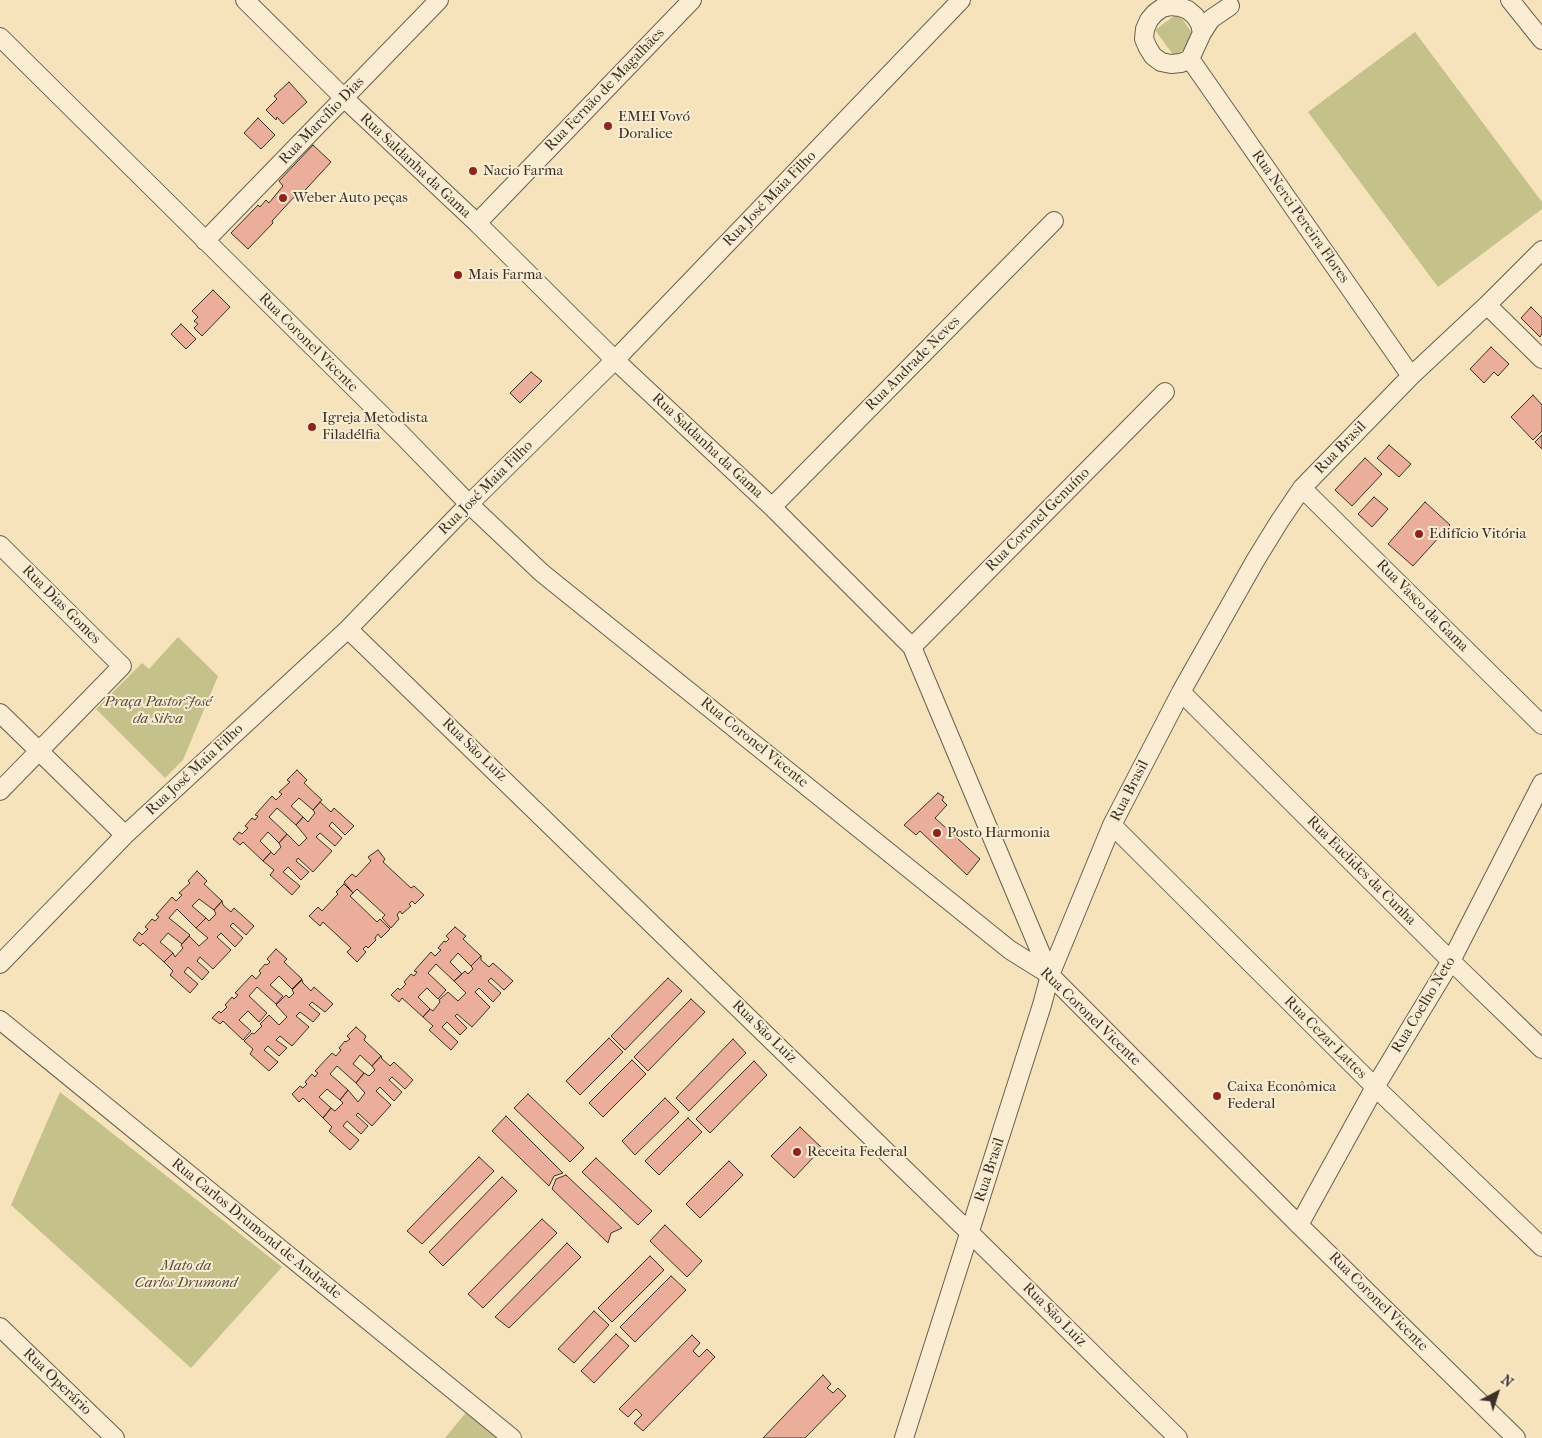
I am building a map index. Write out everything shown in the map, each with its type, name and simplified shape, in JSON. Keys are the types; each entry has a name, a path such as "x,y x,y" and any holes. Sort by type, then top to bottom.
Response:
{"street":[{"name":"Rua Saldanha da Gama","path":"246,0 344,98 477,223 615,360 772,507 912,647 1050,975"},
{"name":"Rua Marcílio Dias","path":"205,241 439,0"},
{"name":"Rua Fernão de Magalhães","path":"477,223 692,0"},
{"name":"Rua José Maia Filho","path":"0,964 125,835 348,629 469,504 615,360 961,0"},
{"path":"1510,0 1542,40"},
{"path":"1202,34 1200,24 1195,16 1188,10 1171,6 1162,8 1149,20 1145,29 1144,39 1153,56 1162,62 1171,64 1181,63 1190,59 1211,19 1230,6"},
{"name":"Rua Coronel Vicente","path":"0,37 469,504 542,573 1003,943 1050,975 1299,1225 1516,1438"},
{"name":"Rua Nerci Pereira Flores","path":"1190,59 1411,376"},
{"name":"Rua Andrade Neves","path":"772,507 1054,221"},
{"name":"Rua Brasil","path":"904,1438 1050,975 1112,825 1181,692 1265,545 1302,488 1411,376 1487,305 1542,250"},
{"path":"1487,305 1542,359"},
{"name":"Rua Coronel Genuíno","path":"912,647 1165,392"},
{"name":"Rua Vasco da Gama","path":"1302,488 1542,725"},
{"name":"Rua Dias Gomes","path":"0,545 122,666 39,751"},
{"name":"Rua São Luiz","path":"348,629 970,1233 1178,1438"},
{"name":"Rua Euclides da Cunha","path":"1181,692 1451,961 1542,1048"},
{"path":"0,713 125,835"},
{"path":"0,791 39,751"},
{"name":"Rua Coelho Neto","path":"1299,1225 1375,1087 1451,961 1542,783"},
{"name":"Rua Cezar Lattes","path":"1112,825 1375,1087 1542,1247"},
{"name":"Rua Carlos Drumond de Andrade","path":"0,1020 512,1438"},
{"name":"Rua Operário","path":"0,1327 115,1438"}],"green space":[{"path":"1178,13 1197,40 1174,56 1155,30"},
{"path":"1415,32 1542,202 1542,209 1438,287 1308,112"},
{"name":"Praça PastorJosé da Silva","path":"178,637 218,676 183,760 165,778 96,709 142,663 149,669"},
{"name":"Mato da Carlos Drumond","path":"60,1092 282,1267 191,1368 11,1205"},
{"path":"468,1410 502,1438 445,1438"}],"building":[{"path":"289,82 307,102 283,124 277,117 276,120 266,110 277,99 274,96"},
{"path":"258,118 275,135 261,149 244,133"},
{"name":"Weber Auto peças","path":"313,145 331,162 297,199 295,196 248,249 231,233 258,205 260,207 266,200 269,203 283,186 279,181"},
{"path":"213,290 230,307 202,336 194,328 198,324 194,321 198,317 192,311"},
{"path":"1531,307 1542,318 1542,334 1540,337 1521,318"},
{"path":"181,324 196,339 186,349 171,334"},
{"path":"1491,347 1509,364 1498,376 1494,372 1484,383 1470,369"},
{"path":"531,372 542,381 520,403 510,393"},
{"path":"1533,395 1542,405 1542,431 1533,440 1511,417"},
{"path":"1542,435 1542,449 1535,442"},
{"path":"1389,445 1411,464 1399,477 1377,458"},
{"path":"1365,458 1382,474 1352,506 1335,490"},
{"path":"1374,497 1388,509 1372,527 1358,514"},
{"name":"Edifício Vitória","path":"1425,502 1450,525 1413,566 1388,544"},
{"path":"297,770 307,780 304,783 322,800 313,810 299,798 291,806 303,817 296,825 277,808 269,817 287,834 279,843 268,832 260,841 271,852 263,861 243,842 240,845 233,839 239,832 242,834 248,828 245,826 252,818 255,820 258,816 255,815 272,796 276,800 282,794 279,792 290,782 287,780"},
{"name":"Posto Harmonia","path":"938,793 944,797 942,800 947,805 935,818 980,859 967,875 920,831 916,835 904,825"},
{"path":"320,802 331,812 334,808 354,826 345,835 332,822 329,826 342,838 335,846 320,833 316,837 332,851 313,872 298,858 296,861 309,872 301,880 288,867 283,872 300,886 292,895 270,875 274,870 263,861 271,852 274,855 281,847 279,843 287,834 299,846 307,838 296,825 303,817 308,822 315,813 313,810"},
{"path":"378,850 385,859 383,862 411,888 414,886 424,895 415,904 412,901 409,904 411,906 402,914 400,911 397,915 399,919 391,928 382,918 385,915 357,889 353,893 344,882 352,874 356,877 371,861 368,857"},
{"path":"197,871 207,881 204,884 222,901 214,910 199,899 192,906 206,918 196,928 177,909 169,918 190,935 182,944 168,933 160,942 173,953 164,962 143,943 140,946 133,940 139,932 142,935 148,929 145,927 152,919 155,921 159,917 156,915 172,897 176,901 182,895 179,893 190,883 188,881"},
{"path":"344,884 353,893 350,896 377,922 380,919 390,929 381,938 378,934 375,938 376,940 368,948 366,946 363,949 366,952 357,962 347,952 351,948 323,922 320,926 309,916 318,907 322,911 338,894 336,892"},
{"path":"222,901 223,905 231,912 234,908 254,926 246,935 233,923 230,926 243,938 235,947 221,933 217,937 231,950 213,969 200,957 197,961 209,972 202,980 188,967 184,972 198,984 190,993 170,975 173,971 164,962 173,953 175,957 183,948 181,945 189,936 199,946 208,938 196,928 206,918 209,921 216,914 214,910"},
{"path":"455,927 466,936 463,939 481,956 471,966 458,953 450,962 462,974 454,981 436,964 428,973 446,990 438,999 427,988 418,997 430,1009 423,1017 402,998 399,1002 391,995 398,988 400,990 406,984 404,982 411,974 414,976 417,972 414,971 431,952 435,956 441,950 438,948 444,941 446,942 449,939 446,936"},
{"path":"276,949 287,959 284,962 302,979 292,989 279,976 270,985 283,996 276,1004 257,987 249,996 267,1013 259,1022 248,1011 239,1020 251,1031 243,1040 223,1021 220,1024 212,1018 219,1011 221,1013 227,1007 225,1005 232,997 234,999 238,995 235,993 252,975 256,979 261,973 259,971 265,964 267,965 270,962 267,959"},
{"path":"481,956 481,960 489,967 493,963 513,981 504,990 491,978 488,981 501,993 493,1002 479,988 475,992 490,1007 472,1027 457,1014 455,1016 467,1028 460,1035 447,1022 442,1027 458,1042 451,1050 429,1030 433,1026 423,1017 430,1009 433,1011 440,1002 439,1000 448,992 458,1001 466,993 454,981 465,971 468,974 473,969 471,966"},
{"path":"668,978 682,991 625,1050 611,1036"},
{"path":"302,980 311,991 314,987 333,1004 325,1012 312,1002 309,1005 320,1014 313,1022 300,1012 296,1016 309,1027 292,1046 280,1036 276,1040 287,1048 279,1056 268,1046 264,1050 278,1062 269,1071 250,1054 253,1049 244,1041 262,1026 260,1024 269,1015 279,1025 287,1017 276,1005 286,995 289,998 294,993 292,990"},
{"path":"691,999 705,1012 648,1071 634,1057"},
{"path":"356,1027 366,1036 364,1040 381,1056 372,1066 360,1055 353,1064 364,1073 356,1083 337,1066 330,1074 348,1090 340,1100 327,1089 319,1097 331,1108 323,1118 303,1098 299,1102 292,1094 300,1086 303,1088 307,1084 305,1082 312,1074 315,1077 318,1073 315,1071 332,1053 336,1056 341,1050 339,1048 345,1041 350,1039 347,1036"},
{"path":"609,1038 623,1052 580,1095 566,1081"},
{"path":"733,1039 746,1053 689,1111 676,1098"},
{"path":"381,1056 390,1066 394,1062 413,1080 405,1089 392,1077 389,1080 402,1092 394,1101 380,1087 376,1091 391,1105 372,1126 358,1113 356,1115 368,1126 361,1134 347,1121 343,1126 359,1140 350,1150 329,1131 332,1127 323,1118 331,1108 335,1111 343,1103 340,1100 348,1090 358,1102 365,1093 356,1083 364,1073 369,1076 375,1070 372,1066"},
{"path":"632,1060 646,1074 603,1117 589,1103"},
{"path":"754,1061 767,1075 710,1133 696,1119"},
{"path":"528,1094 584,1148 570,1162 514,1108"},
{"path":"665,1098 679,1112 635,1155 622,1141"},
{"path":"506,1116 563,1173 554,1176 549,1186 492,1131"},
{"path":"688,1118 702,1132 659,1175 645,1161"},
{"name":"Receita Federal","path":"800,1127 822,1148 794,1178 771,1156"},
{"path":"479,1157 494,1171 422,1244 407,1231"},
{"path":"596,1158 652,1211 638,1225 582,1172"},
{"path":"729,1161 743,1175 700,1218 686,1204"},
{"path":"566,1175 622,1228 611,1233 608,1243 552,1189 556,1179"},
{"path":"502,1177 517,1191 443,1266 429,1252"},
{"path":"542,1219 557,1233 483,1308 468,1294"},
{"path":"665,1225 702,1261 687,1277 650,1241"},
{"path":"567,1243 581,1257 509,1328 495,1317"},
{"path":"650,1256 664,1270 612,1322 598,1308"},
{"path":"671,1276 686,1290 635,1342 620,1327"},
{"path":"594,1311 609,1325 574,1363 558,1349"},
{"path":"616,1334 629,1346 594,1383 581,1371"},
{"path":"692,1335 700,1343 693,1351 699,1357 707,1349 715,1357 643,1431 634,1423 642,1415 636,1409 628,1417 619,1409"},
{"path":"823,1375 831,1384 827,1388 833,1393 838,1388 846,1396 805,1438 763,1438"}],"place":[{"name":"EMEI Vovó Doralice","path":"608,126"},
{"name":"Nacio Farma","path":"473,171"},
{"name":"Weber Auto peças","path":"283,198"},
{"name":"Mais Farma","path":"458,275"},
{"name":"Igreja Metodista Filadélfia","path":"312,427"},
{"name":"Edifício Vitória","path":"1419,534"},
{"name":"Posto Harmonia","path":"937,833"},
{"name":"Caixa Econômica Federal","path":"1217,1096"},
{"name":"Receita Federal","path":"797,1152"}]}
